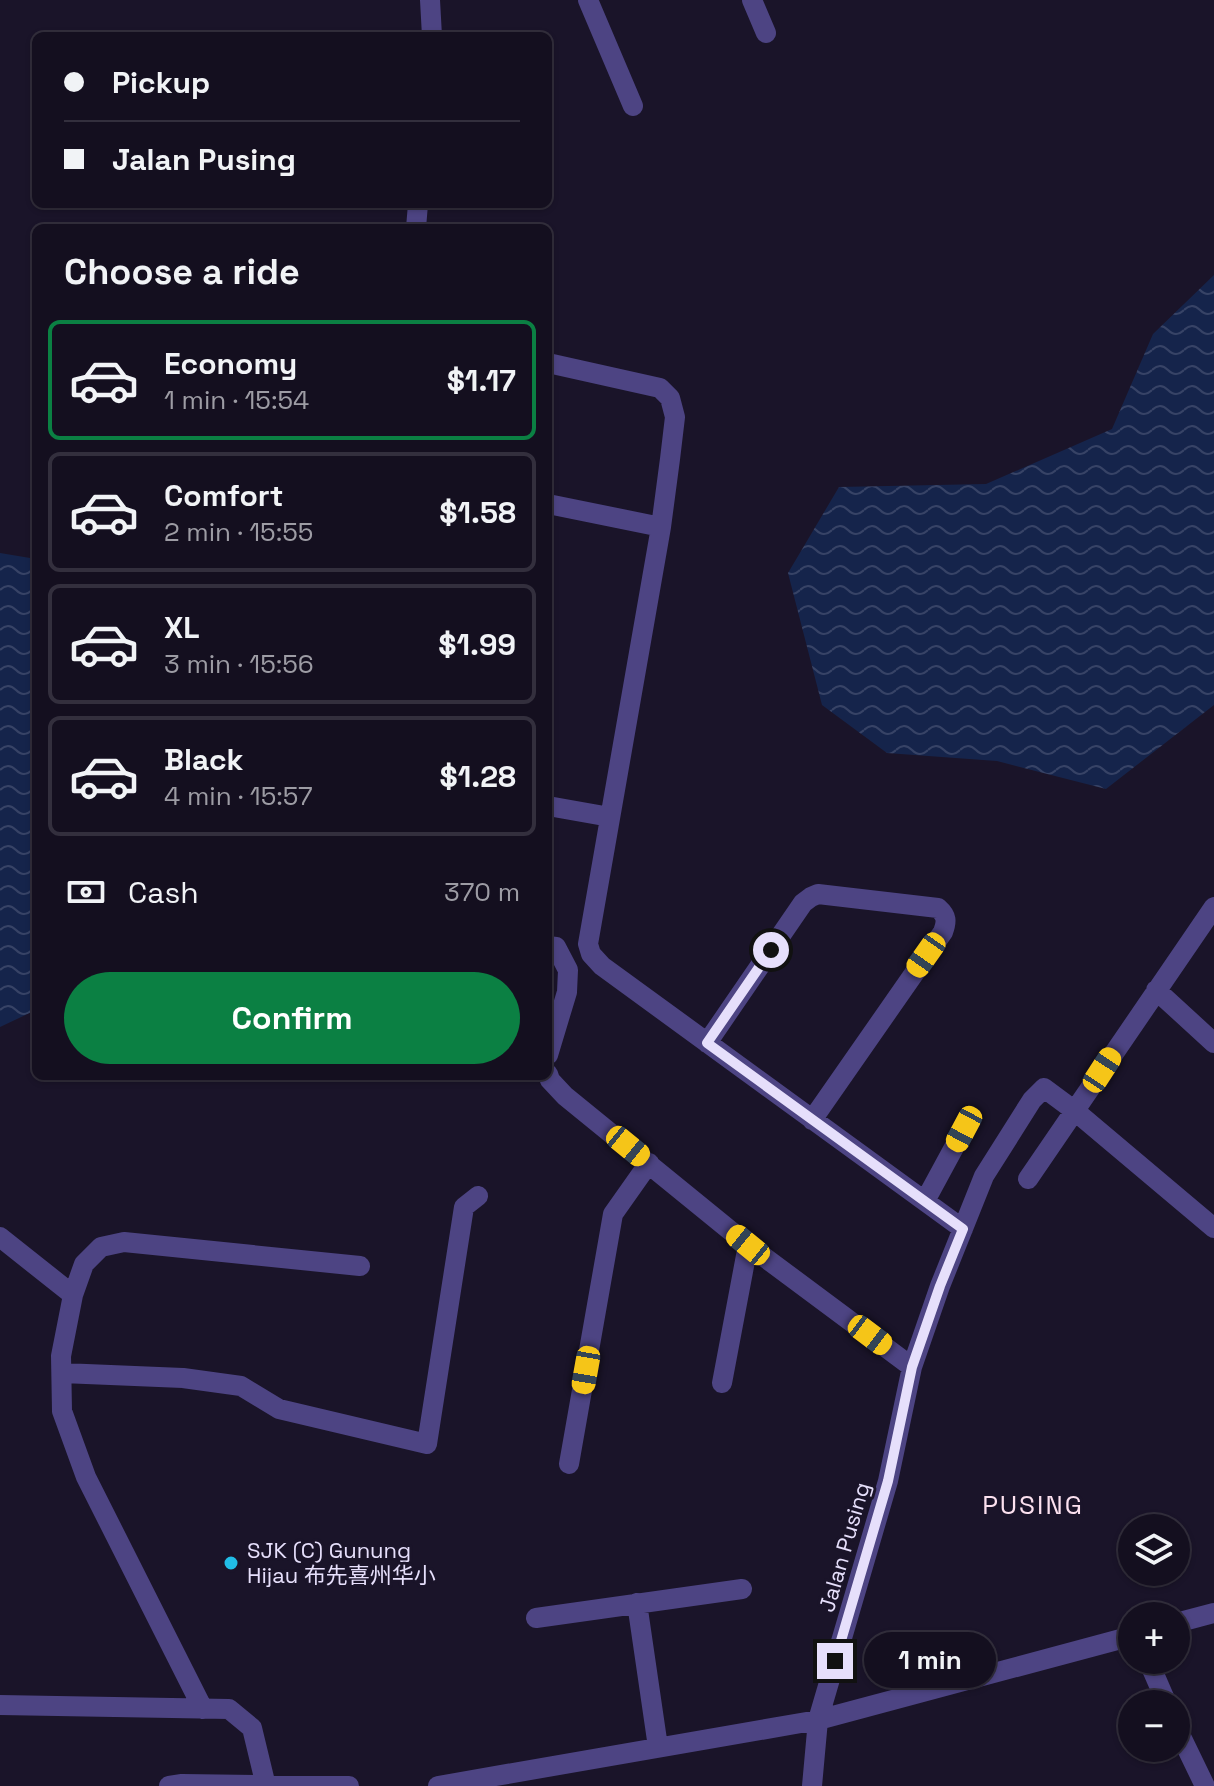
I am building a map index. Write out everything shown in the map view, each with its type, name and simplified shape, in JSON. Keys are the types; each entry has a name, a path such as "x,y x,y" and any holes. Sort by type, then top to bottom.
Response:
{"street":[{"path":"430,0 432,32"},
{"path":"588,0 633,106"},
{"path":"752,0 766,33"},
{"path":"552,364 660,388 670,398 675,417 661,527 588,944 591,954 602,966 963,1229"},
{"path":"552,505 661,527"},
{"path":"552,807 610,817"},
{"path":"707,1043 803,903 811,897 818,894 938,908 945,914 947,922 943,932 812,1120"},
{"path":"1028,1179 1214,907"},
{"path":"552,946 556,947 568,970 567,992 552,1042"},
{"path":"1156,990 1214,1043"},
{"path":"550,1080 565,1096 748,1245 912,1367"},
{"name":"Jalan Pusing","path":"812,1786 818,1720 888,1481 912,1367 940,1286 984,1176 1032,1100 1044,1088 1075,1111"},
{"path":"1075,1111 1214,1228"},
{"path":"925,1201 964,1129"},
{"path":"569,1464 613,1214 649,1163"},
{"path":"62,1373 183,1378 241,1386 279,1409 427,1444 464,1207 478,1196"},
{"path":"0,1237 73,1295"},
{"path":"203,1709 86,1477 62,1411 61,1356 73,1295 84,1264 101,1247 124,1242 360,1266"},
{"path":"722,1383 748,1245"},
{"path":"536,1618 742,1589"},
{"path":"637,1603 658,1747"},
{"path":"1190,1619 1214,1613"},
{"path":"438,1786 818,1720 1118,1640"},
{"path":"0,1705 229,1709 252,1728 266,1785"},
{"path":"1190,1755 1205,1786"},
{"path":"169,1786 349,1786"}],"water":[{"path":"1214,275 1214,705 1106,789 997,761 887,753 822,705 788,573 839,487 986,484 1112,429 1153,334"},
{"path":"0,553 32,558 32,1012 0,1027"}],"place":[{"name":"SJK (C) Gunung Hijau 布先喜州华小","path":"231,1563"}],"district":[{"name":"PUSING","path":"1033,1505"}],"route":[{"path":"771,950 707,1043 963,1229 912,1367 888,1481 835,1661"}]}
